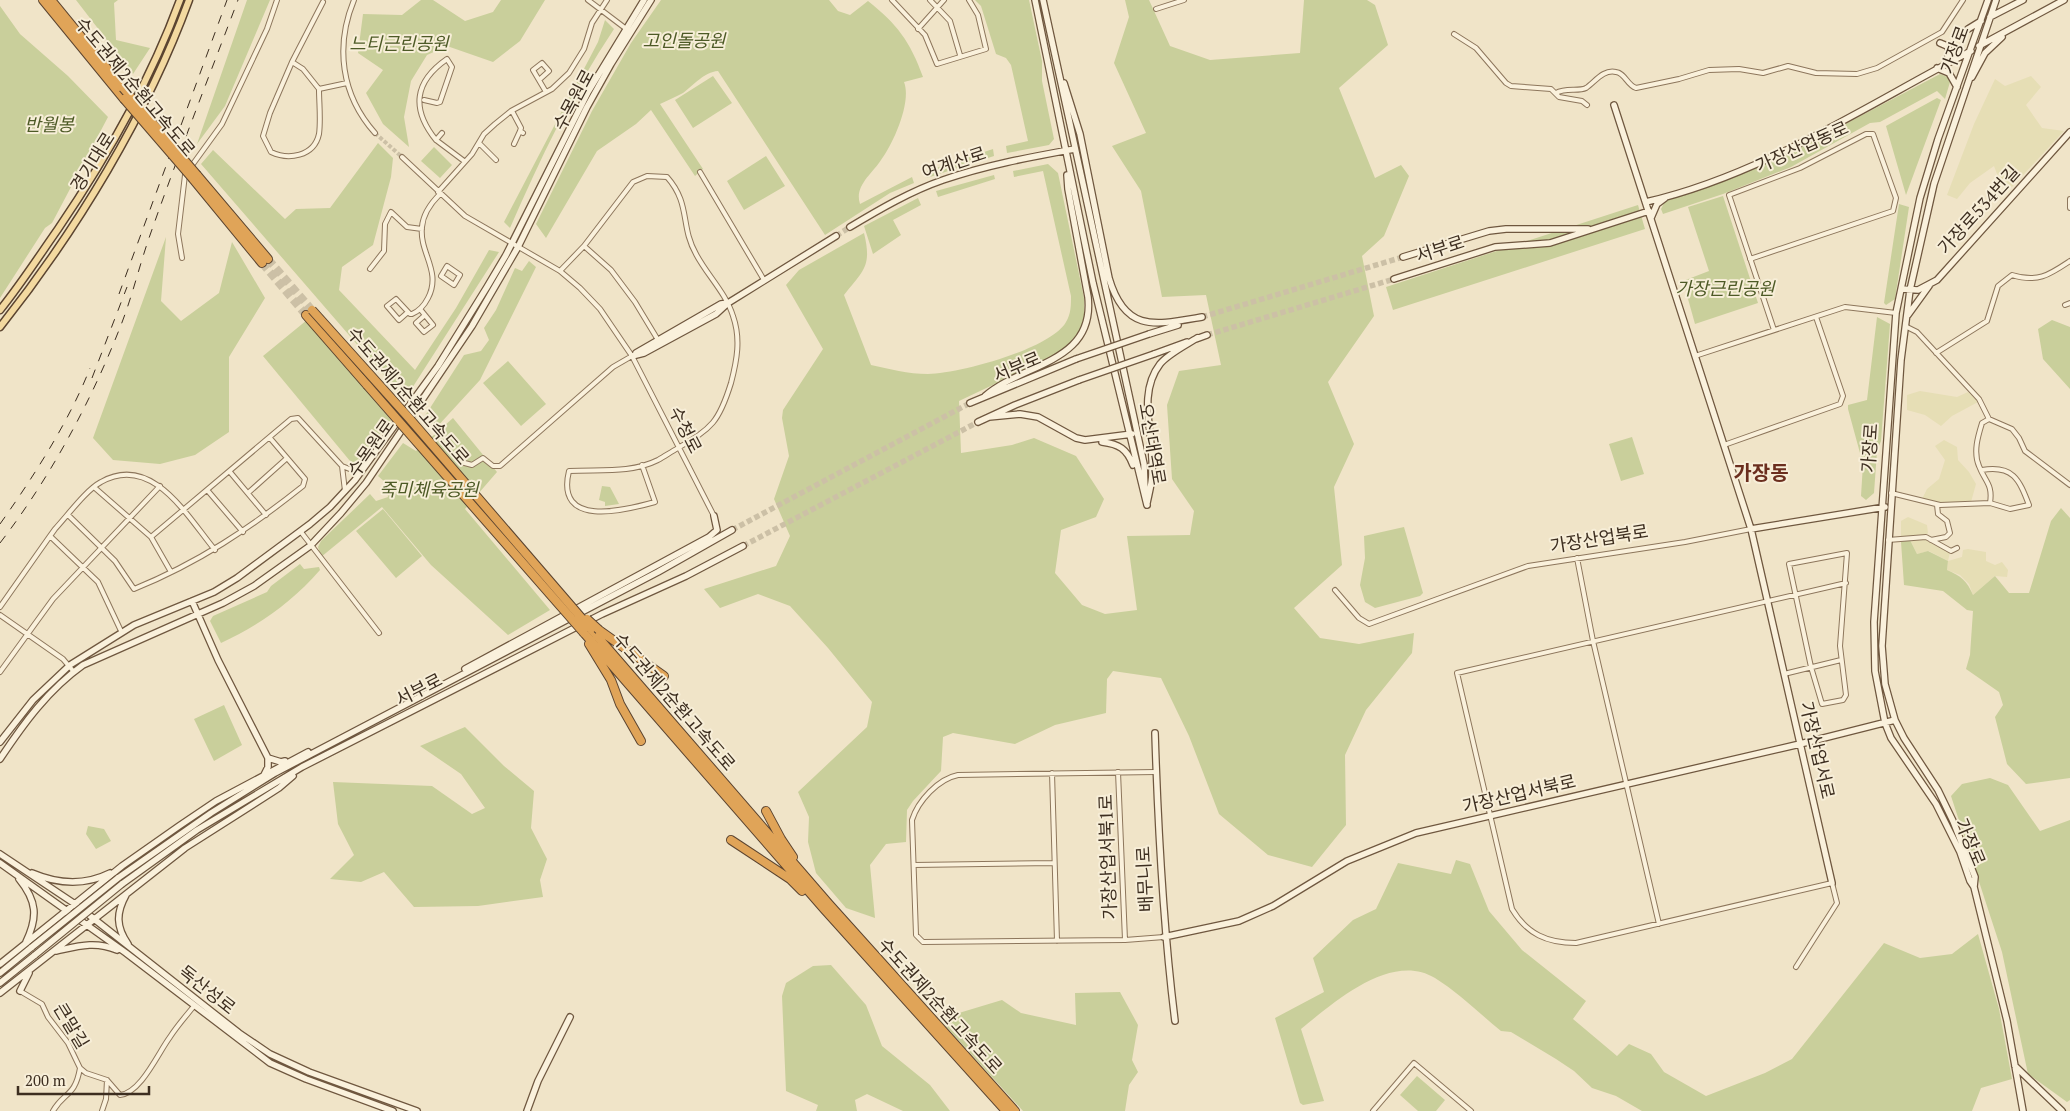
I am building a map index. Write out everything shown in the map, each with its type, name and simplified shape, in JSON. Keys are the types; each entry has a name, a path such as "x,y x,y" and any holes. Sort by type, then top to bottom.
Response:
{"highway":[{"name":"수도권제2순환고속도로","path":"41,0 124,99 195,177"},
{"name":"수도권제2순환고속도로","path":"51,0 265,261"},
{"name":"수도권제2순환고속도로","path":"591,631 400,420 309,313 409,418 861,946 1006,1111"},
{"path":"591,631 664,676"},
{"path":"591,631 627,718 641,741"},
{"path":"766,811 789,852 853,928 861,946"},
{"path":"731,840 790,879 861,946"},
{"name":"수도권제2순환고속도로","path":"861,946 1015,1111"}],"main road":[{"name":"경기대로","path":"0,310 67,216 122,129 161,48 180,0"},
{"name":"경기대로","path":"0,327 56,249 125,140 155,82 189,0"},
{"path":"186,10 194,0"},
{"name":"수목원로","path":"0,742 33,700 70,665 121,632 192,601 237,578 301,532 345,491 438,366 511,244 588,92 625,28 644,0"},
{"name":"수목원로","path":"0,759 34,710 83,665 197,614 254,586 310,546 366,483 391,444 444,371 518,247 587,107 651,0"},
{"name":"오산대역로","path":"1034,0 1051,71 1067,163 1093,283 1147,505"},
{"name":"오산대역로","path":"1043,0 1144,464 1147,505"},
{"name":"가장로","path":"1974,887 1960,852 1936,804 1891,738 1885,723 1875,671 1874,622 1896,313 1920,198 1988,0"},
{"name":"가장로","path":"1996,0 1934,184 1910,290 1905,326 1890,507 1883,669 1888,699 1895,720 1904,738 1934,784 1953,821 1975,877 1974,887 2007,1021 2023,1111"},
{"path":"1980,44 1977,33 1968,29 2023,0"},
{"path":"1965,90 1992,46 2010,31 2064,0"},
{"path":"1646,202 1667,197 1746,168 1846,118 1971,51 1980,44 2027,21"},
{"path":"1940,43 1947,46 1950,52 1946,64"},
{"name":"서부로","path":"970,404 985,396 1076,359 1202,317 1153,324 1143,322 1131,315 1118,301 1109,278 1080,134 1055,55"},
{"path":"1937,68 1949,72 1958,88"},
{"path":"1614,105 1751,529"},
{"name":"가장로534번길","path":"1906,317 1929,286 1937,280 2070,132"},
{"name":"여계산로","path":"850,227 886,205 942,180 991,166 1075,149"},
{"path":"985,396 1001,384 1062,354 1077,341 1085,328 1090,308 1068,189 1067,163"},
{"path":"1651,218 1658,204 1667,197"},
{"path":"1608,225 1649,211"},
{"name":"서부로","path":"1403,257 1488,231 1519,228 1584,230 1608,225"},
{"name":"서부로","path":"1394,279 1494,247 1550,242 1608,225"},
{"path":"632,356 644,353 705,320 724,308 728,303 836,236"},
{"path":"1901,289 1918,290 1929,286"},
{"path":"632,356 721,304 728,303"},
{"path":"1147,505 1152,473 1148,390 1152,376 1161,363 1198,338 1207,335"},
{"name":"서부로","path":"978,422 1079,380 1198,338"},
{"path":"989,417 1020,414 1038,417 1076,438 1118,444 1127,452 1141,485"},
{"path":"1092,441 1136,433"},
{"name":"가장산업북로","path":"1751,529 1890,507"},
{"path":"439,687 466,668 709,537 716,530 714,516"},
{"name":"가장산업서로","path":"1751,529 1832,883"},
{"name":"서부로","path":"0,973 118,878 211,813 275,773 658,572 732,530"},
{"name":"서부로","path":"0,983 122,884 197,830 302,768 602,614 686,576 743,546"},
{"path":"192,601 268,758 268,767 262,776"},
{"name":"가장산업서북로","path":"1164,937 1239,921 1273,906 1347,862 1380,846 1416,833 1800,744 1895,720"},
{"name":"배무니로","path":"1155,733 1164,937 1175,1021"},
{"path":"268,758 281,762 337,740"},
{"path":"0,964 122,866 216,801 294,758"},
{"path":"0,993 185,848 279,788 302,768"},
{"name":"독산성로","path":"0,854 75,904 239,1033 270,1054 309,1072 417,1111"},
{"name":"독산성로","path":"0,863 87,925 270,1063 306,1080 393,1111"},
{"path":"17,866 50,880 69,883 85,882 100,878 122,866"},
{"path":"13,872 31,897 35,914 34,926 25,943"},
{"path":"128,891 121,904 117,918 124,938 134,951"},
{"path":"54,952 87,943 104,945 126,954"},
{"path":"20,991 32,969"},
{"path":"527,1111 538,1081 570,1017"},
{"path":"2015,1066 2062,1111"}],"street":[{"path":"182,258 178,234 185,175 222,124 267,29 277,0"},
{"path":"353,0 344,30 343,53 347,83 367,124 375,133"},
{"path":"588,0 625,28"},
{"path":"408,312 399,320 387,306 396,299 412,314 420,309 430,292 433,276 424,245 422,229 427,210 484,134 512,111 546,92 564,79 578,62 587,42 592,23 607,0"},
{"path":"892,0 925,35 937,64 960,55 986,49 978,15 969,0"},
{"path":"930,0 950,21 960,55"},
{"path":"918,29 944,0"},
{"path":"1156,8 1184,0"},
{"path":"1556,94 1567,89 1585,89 1607,72 1614,71 1621,73 1632,87 1636,88 1715,69 1739,69 1763,73 1788,66 1816,73 1866,72 1877,68 1942,32 1963,0"},
{"path":"292,62 302,69 320,89 319,135 310,148 297,157 283,158 271,152 263,136 270,112 292,62 323,2"},
{"path":"1454,34 1476,48 1506,83 1517,88 1536,86 1551,89 1560,97 1582,101 1587,105"},
{"path":"424,100 440,102 452,67 447,59 426,80 419,93 419,108 426,128 436,140 464,161"},
{"path":"539,80 549,71 542,63 532,70 546,92"},
{"path":"320,89 347,83"},
{"path":"512,111 522,132 514,144"},
{"path":"436,140 442,133"},
{"name":"가장산업동로","path":"1750,259 1893,211 1896,198 1874,134 1866,134 1800,168 1729,195 1750,259 1774,330"},
{"path":"479,142 496,160"},
{"path":"402,157 465,216 511,244"},
{"path":"700,172 764,280"},
{"path":"560,271 584,246 633,182 647,176 667,177 677,189 682,199 689,239 696,254 728,303 737,331 738,345 727,395 709,429 658,460 642,466 614,470 568,471 569,497 575,506 586,511 610,510 655,502 642,466"},
{"path":"2070,199 2070,208"},
{"path":"370,269 384,251 386,224 391,212 407,227 422,229"},
{"name":"수청로","path":"511,244 560,271 600,309 632,356 714,516"},
{"path":"584,246 611,270 635,302 658,340"},
{"path":"1936,353 1987,321 1998,286 2012,275 2024,279 2045,277 2070,261"},
{"path":"433,276 441,276 454,285 460,275 447,266 441,276"},
{"path":"2065,305 2070,303"},
{"path":"1695,356 1845,307 1896,313"},
{"path":"420,309 425,315 433,325 424,332 416,323 425,315"},
{"path":"1724,445 1840,404 1843,396 1816,316"},
{"path":"1905,326 1917,332 1979,398 1989,419 2012,428 2026,452 2070,485"},
{"path":"461,462 472,465 483,458 493,466 500,466 613,367 632,356"},
{"path":"150,537 208,491 291,419 298,418 342,466 352,470 365,466"},
{"path":"1989,419 1982,423 1976,451 1979,468 1982,470 1992,491 1990,503"},
{"path":"68,515 115,562 134,589 215,550 266,516 303,486 305,479 270,438"},
{"path":"248,493 286,459"},
{"path":"342,466 345,491"},
{"path":"1891,493 1937,504 1990,503 2010,509 2029,505 2021,486 2010,472 1995,468 1982,470"},
{"path":"230,472 266,516"},
{"path":"0,607 50,536 68,515 100,482 120,474 142,476 160,486 215,550"},
{"path":"0,672 26,634 82,567 160,486"},
{"path":"95,488 150,537 171,572"},
{"path":"208,491 243,532"},
{"path":"1931,540 1946,537 1950,533 1947,522 1938,514 1937,504"},
{"name":"가장산업북로","path":"1335,590 1359,618 1369,624 1528,566 1685,542 1751,529"},
{"path":"301,532 310,546 380,633"},
{"path":"50,536 98,582 121,632"},
{"path":"1888,540 1926,537 1951,551 1957,548"},
{"path":"1847,553 1846,582 1842,613 1841,660 1846,694 1843,700 1822,704 1811,667 1789,564 1847,553"},
{"path":"1577,558 1593,642 1659,924"},
{"path":"1832,883 1576,943 1560,943 1533,934 1517,918 1512,909 1458,673 1846,582"},
{"path":"0,615 70,665 74,672"},
{"path":"1784,674 1841,660"},
{"path":"0,736 8,732"},
{"name":"가장산업서북1로","path":"1118,772 1125,940"},
{"name":"가장산업서북1로","path":"1156,772 958,775 942,781 916,810 912,820 916,934 919,940 1056,941 1125,940 1164,937"},
{"path":"1052,774 1056,941"},
{"path":"914,865 1054,863"},
{"name":"가장산업서로","path":"1796,967 1837,903 1832,883"},
{"name":"큰말길","path":"20,991 42,1004 48,1017 68,1043 80,1068 86,1073 107,1080 120,1095 130,1092 158,1059 168,1039 194,1006"},
{"path":"1373,1111 1414,1063 1471,1111"},
{"path":"53,1110 72,1092 78,1080 80,1068"},
{"path":"102,1111 105,1107 107,1080"}],"shaded area":[{"path":"2031,76 2041,87 2026,105 2042,128 2064,131 2012,187 2000,182 1994,166 1970,183 1957,199 1947,195 1974,124 1995,79 2005,86"},
{"path":"1920,391 1957,397 1968,392 1978,402 1952,416 1941,426 1925,415 1907,410 1907,395"},
{"path":"1944,440 1957,447 1958,460 1969,472 1976,484 1971,502 1938,502 1922,499 1927,489 1939,479 1945,460 1935,446"},
{"path":"1908,517 1927,525 1928,533 1925,536 1901,538 1901,521"},
{"path":"1925,538 1950,552 1948,561 1929,551 1917,554 1910,540"},
{"path":"1963,550 1986,552 1986,561 1995,565 2002,562 2008,570 2007,577 1995,576 1973,595 1969,584 1960,575 1947,570 1948,561 1962,557"}],"green space":[{"path":"76,0 118,0 114,3 116,40 150,48 133,74"},
{"path":"247,0 270,0 225,106 197,144"},
{"name":"느티근린공원","path":"421,0 433,0 465,21 493,12 501,0 545,0 520,41 493,62 447,46 427,55 411,81 404,117 409,147 383,124 366,93 383,70 358,53 363,14 402,15"},
{"name":"고인돌공원","path":"661,0 829,0 838,11 850,15 868,1 902,34 913,53 923,77 904,82 906,90 905,100 896,134 886,153 865,180 859,192 860,204 912,177 914,183 890,193 825,235 718,71 704,76 683,93 660,104 703,169 695,176 651,110 636,124 597,151 546,238 536,224 592,111 631,43"},
{"path":"975,0 1029,0 1042,61 1042,81 1054,139 1049,145 1007,153 1006,146 1028,141 1011,65 1006,58 996,54 981,6"},
{"path":"1125,0 1149,0 1170,46 1210,60 1300,53 1304,0 1367,0 1375,5 1388,45 1339,88 1375,178 1401,165 1409,176 1384,236 1362,256 1374,316 1328,382 1354,444 1334,487 1342,565 1294,608 1320,638 1359,644 1414,633 1412,653 1366,710 1345,755 1346,825 1312,867 1268,855 1219,814 1189,736 1161,678 1113,671 1107,679 1106,713 1055,725 1015,744 953,733 943,737 941,771 907,810 906,842 886,844 870,865 875,918 846,908 816,873 808,842 809,817 798,792 867,727 872,702 828,648 790,606 758,594 720,608 704,589 776,566 790,536 774,499 789,456 782,418 783,410 823,349 786,285 799,270 864,233 867,253 866,261 861,273 844,295 871,365 913,373 942,373 981,365 1024,350 1042,342 1057,332 1066,322 1070,313 1071,296 1043,171 1014,177 1013,171 1048,164 1058,173 1084,298 1084,317 1081,328 1071,345 1054,356 959,401 961,453 1012,445 1034,438 1076,456 1104,499 1096,517 1061,530 1055,573 1082,605 1105,614 1137,610 1127,536 1190,535 1194,511 1172,479 1167,405 1179,371 1221,365 1206,295 1162,297 1141,191 1112,146 1146,133 1114,63 1129,17"},
{"name":"반월봉","path":"0,6 20,34 68,76 108,117 52,223 45,228 0,298"},
{"path":"605,20 614,29 584,77 558,126 510,228 504,222 598,42"},
{"path":"1940,74 1948,77 1950,82 1945,99 1937,91 1880,122 1870,123 1791,167 1723,194 1663,214 1661,209 1665,201 1800,148"},
{"path":"713,76 732,103 693,128 675,100"},
{"path":"1937,98 1941,100 1906,195 1886,126"},
{"path":"378,143 393,158 391,177 373,245 342,267 339,290 415,370 456,308 489,250 499,252 407,396 400,394 201,164 213,150 285,219 296,209 330,208"},
{"path":"434,147 452,165 440,178 421,161"},
{"path":"993,149 994,156 927,178 924,172"},
{"path":"766,156 785,186 744,210 727,181"},
{"path":"994,175 995,179 938,197 936,191"},
{"name":"가장근린공원","path":"1723,196 1758,303 1695,324 1683,281 1709,271 1688,207"},
{"path":"918,198 921,205 893,220 901,235 873,254 864,226"},
{"path":"1899,204 1909,207 1895,299 1886,305 1884,303"},
{"path":"1638,205 1645,229 1393,310 1386,287"},
{"path":"166,237 161,301 181,321 219,293 232,242 265,298 229,357 229,432 195,455 160,464 113,460 93,438"},
{"path":"529,261 536,267 480,380 436,428 423,419 464,355 481,351 489,340 484,328 496,310 515,268 522,271"},
{"path":"1877,317 1890,324 1881,441 1877,451 1874,493 1866,500 1861,496 1863,464 1848,405 1867,400"},
{"name":"죽미체육공원","path":"307,320 391,420 355,467 263,356"},
{"path":"2052,320 2070,327 2070,389 2043,359 2038,329"},
{"path":"508,361 546,404 521,426 483,383"},
{"name":"죽미체육공원","path":"453,418 497,472 465,509 550,610 508,635 431,565 382,507 321,557 318,547 321,541 370,494 376,501 388,497 386,483 378,476 403,443 416,451"},
{"path":"1632,437 1644,474 1621,481 1609,444"},
{"path":"602,486 610,487 619,504 605,506 605,502 599,500"},
{"path":"2061,508 2070,518 2070,778 2026,784 2007,764 1995,717 2003,705 1999,692 1966,669 1970,655 1973,611 1967,610 1943,591 1904,585 1901,542 1910,540 1917,554 1928,551 1948,561 1947,570 1963,580 1973,595 1995,576 2009,593 2029,593 2051,521"},
{"path":"383,509 422,556 396,578 356,531"},
{"path":"1404,527 1423,593 1420,596 1375,608 1365,602 1360,585 1365,558 1364,536"},
{"path":"300,564 304,569 319,567 320,570 298,593 275,612 221,643 210,621 213,616 267,592 271,586"},
{"path":"224,705 242,745 214,761 194,719"},
{"path":"465,727 504,766 534,791 531,828 547,859 540,880 543,897 478,906 414,907 384,872 361,882 330,879 354,855 338,824 333,782 432,786 472,814 485,808 461,774 420,746"},
{"path":"1990,778 2008,785 2040,831 2070,820 2070,1100 2067,1102 2028,1074 2002,952 1951,796 1962,784"},
{"path":"88,826 104,829 111,841 96,849 86,834"},
{"path":"1456,860 1470,864 1489,911 1522,950 1586,1001 1573,1019 1617,1056 1629,1044 1651,1054 1664,1072 1706,1096 1765,1073 1792,1059 1884,943 1920,958 1952,954 1978,934 1999,1009 2012,1079 1981,1088 1972,1111 1642,1111 1616,1096 1592,1088 1574,1071 1556,1059 1511,1032 1501,1031 1435,978 1418,971 1400,971 1382,975 1346,994 1301,1029 1324,1101 1303,1105 1300,1103 1275,1018 1324,992 1313,958 1353,920 1376,909 1398,863 1451,874"},
{"path":"831,965 866,1005 882,1046 930,1085 950,1111 903,1111 867,1094 855,1100 857,1111 816,1111 818,1105 786,1091 782,996 786,983 813,966"},
{"path":"1120,992 1138,1025 1132,1060 1138,1072 1129,1085 1125,1111 1023,1111 939,1019 1002,1000 1021,1013 1076,1025 1075,993"},
{"path":"1417,1076 1445,1100 1436,1111 1418,1111 1400,1095"}],"tunnel":[{"path":"375,133 402,157"},
{"path":"836,236 850,227"},
{"path":"1202,317 1403,257"},
{"path":"268,259 312,310"},
{"path":"262,263 306,315"},
{"path":"1207,335 1394,279"},
{"path":"732,530 970,403"},
{"path":"743,546 978,422"}],"railway":[{"path":"119,294 227,0"},
{"path":"0,543 52,466 83,411 109,354 125,314 170,178 238,0"},
{"path":"92,378 127,287"},
{"path":"0,524 50,449 82,388 90,368"}],"district":[{"name":"가장동","path":"1761,473"}]}
